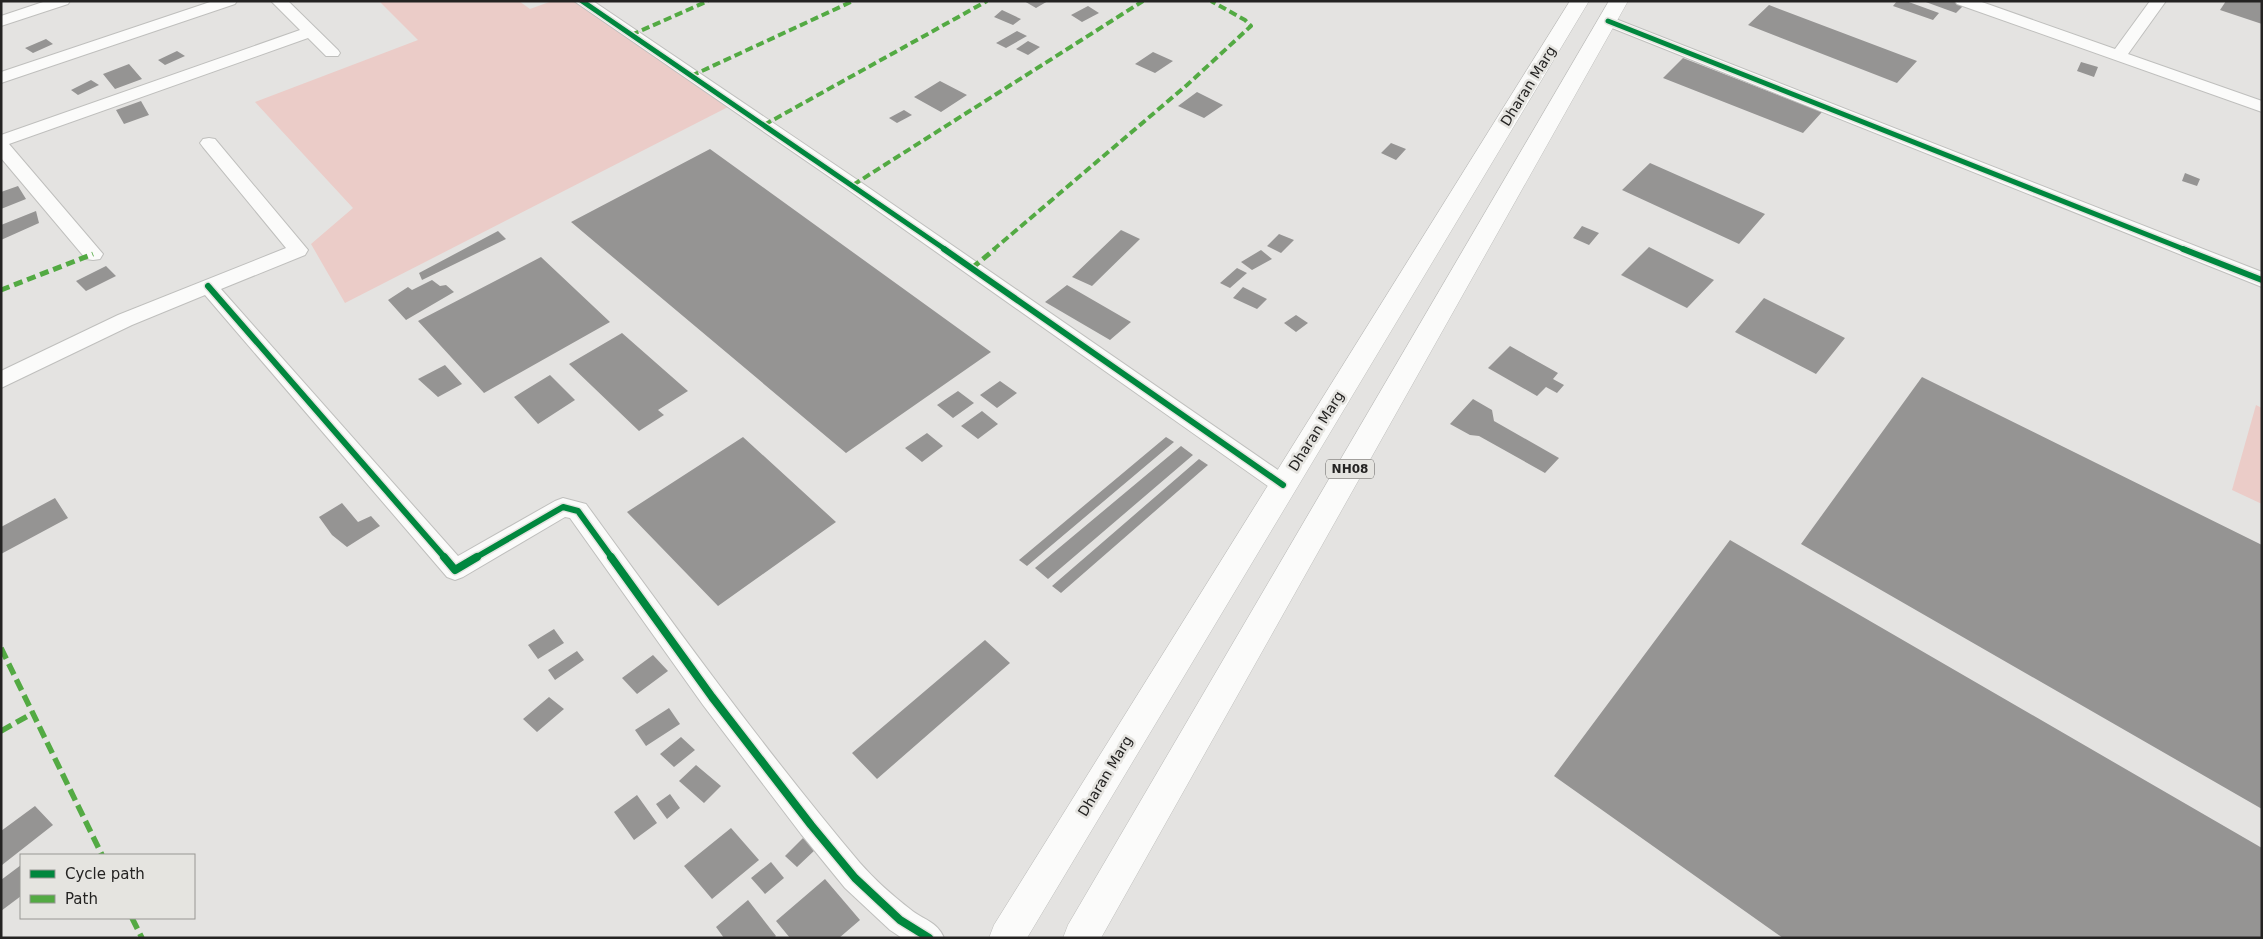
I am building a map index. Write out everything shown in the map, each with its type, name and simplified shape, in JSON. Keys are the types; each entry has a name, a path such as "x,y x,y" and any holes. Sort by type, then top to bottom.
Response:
{"main road":[{"name":"Dharan Marg","path":"1007,938 1580,1"},
{"name":"NH08","path":"1081,938 1614,11"}],"street":[{"path":"1,21 62,1"},
{"path":"1,78 229,1"},
{"path":"279,1 332,53"},
{"path":"582,1 901,218 1238,455 1283,484"},
{"path":"1963,1 2262,107"},
{"path":"2118,56 2151,3"},
{"path":"1614,11 2262,280"},
{"path":"1,141 311,32"},
{"path":"1,380 125,320 298,250 209,143"},
{"path":"1,146 92,254"},
{"path":"208,286 455,570 563,507 578,511 712,697 810,825 855,878 900,920 929,938"}],"shaded area":[{"path":"379,1 519,1 530,9 552,1 576,1 728,107 345,303 311,244 353,208 255,102 418,40"},
{"path":"2256,405 2262,408 2262,504 2232,490"}],"building":[{"path":"1024,1 1048,1 1036,8"},
{"path":"1897,1 1906,1 1939,13 1933,20 1893,6"},
{"path":"1923,1 1954,1 1964,5 1956,13"},
{"path":"2226,1 2262,1 2262,24 2220,10"},
{"path":"1769,5 1917,61 1897,83 1748,25"},
{"path":"1088,6 1099,13 1082,22 1071,15"},
{"path":"1002,10 1021,19 1013,25 994,17"},
{"path":"1017,31 1027,36 1006,48 996,43"},
{"path":"46,39 53,44 33,53 25,48"},
{"path":"1028,41 1040,47 1028,55 1016,49"},
{"path":"177,51 185,56 165,65 158,60"},
{"path":"1153,52 1173,61 1155,73 1135,64"},
{"path":"1683,58 1822,112 1803,133 1663,78"},
{"path":"2081,62 2098,67 2094,77 2077,71"},
{"path":"129,64 142,79 115,89 103,74"},
{"path":"91,80 99,85 78,95 71,90"},
{"path":"940,81 967,95 941,112 914,97"},
{"path":"1197,92 1223,105 1204,118 1178,106"},
{"path":"141,101 149,115 124,124 116,110"},
{"path":"904,110 912,115 897,123 889,118"},
{"path":"1391,143 1406,149 1396,160 1381,153"},
{"path":"710,149 991,352 846,453 571,222"},
{"path":"1650,163 1765,214 1739,244 1622,190"},
{"path":"2185,173 2200,179 2197,186 2182,181"},
{"path":"18,186 26,199 1,209 1,192"},
{"path":"36,211 39,223 1,240 1,225"},
{"path":"1582,226 1599,233 1589,245 1573,238"},
{"path":"1121,230 1140,239 1092,286 1072,277"},
{"path":"498,231 506,239 422,280 419,273"},
{"path":"1279,234 1294,240 1281,253 1267,246"},
{"path":"1649,247 1714,280 1687,308 1621,275"},
{"path":"1261,250 1272,259 1252,270 1241,262"},
{"path":"541,257 610,322 484,393 418,321"},
{"path":"106,266 116,276 86,291 76,281"},
{"path":"1237,268 1247,273 1230,288 1220,283"},
{"path":"432,280 440,286 446,285 454,292 406,320 388,300 408,287 412,290"},
{"path":"1067,285 1131,322 1110,340 1045,302"},
{"path":"1243,287 1267,299 1257,309 1233,298"},
{"path":"1764,298 1845,338 1816,374 1735,332"},
{"path":"1296,315 1308,323 1296,332 1284,323"},
{"path":"622,333 688,391 658,410 664,415 639,431 569,364"},
{"path":"1510,346 1558,373 1553,379 1564,385 1557,393 1546,387 1537,396 1488,368"},
{"path":"445,365 462,384 438,397 418,379"},
{"path":"550,375 575,400 538,424 514,397"},
{"path":"1922,377 2262,545 2262,809 1801,544"},
{"path":"1000,381 1017,393 997,408 980,395"},
{"path":"958,391 974,403 953,418 937,405"},
{"path":"1473,399 1492,410 1494,421 1559,458 1545,473 1479,436 1470,435 1450,424"},
{"path":"982,411 998,424 978,439 961,426"},
{"path":"927,433 943,446 922,462 905,448"},
{"path":"743,437 836,522 718,606 627,512"},
{"path":"1166,437 1174,442 1027,566 1019,560"},
{"path":"1181,446 1193,455 1048,579 1035,568"},
{"path":"1199,459 1208,465 1061,593 1052,586"},
{"path":"55,498 68,518 1,554 1,527"},
{"path":"342,503 358,522 371,516 380,526 347,547 332,535 319,517"},
{"path":"1730,540 2262,848 2262,938 1783,938 1554,776"},
{"path":"554,629 564,643 538,659 528,645"},
{"path":"985,640 1010,663 877,779 852,753"},
{"path":"577,651 584,660 555,680 548,670"},
{"path":"653,655 668,671 637,694 622,678"},
{"path":"549,697 564,709 537,732 523,719"},
{"path":"669,708 680,724 646,746 635,730"},
{"path":"681,737 695,750 674,767 660,754"},
{"path":"696,765 721,786 704,803 679,781"},
{"path":"670,794 680,808 667,819 656,804"},
{"path":"637,795 657,823 634,840 614,812"},
{"path":"35,806 53,825 2,865 1,831"},
{"path":"731,828 759,860 712,899 684,866"},
{"path":"803,838 816,849 797,867 785,856"},
{"path":"771,862 784,878 765,894 751,878"},
{"path":"20,866 20,897 1,911 1,880"},
{"path":"825,879 860,920 839,938 790,938 776,921"},
{"path":"748,900 776,936 774,938 724,938 716,927"}],"marked path":[{"path":"631,35 708,1"},
{"path":"691,76 853,1"},
{"path":"764,125 987,1"},
{"path":"853,185 1143,1"},
{"path":"972,268 1187,85 1251,26 1245,20 1211,1"},
{"path":"1,290 93,254"},
{"path":"1,648 102,854"},
{"path":"1,731 33,713"},
{"path":"132,919 142,938"}],"cycle path":[{"path":"582,1 853,185 1283,485"},
{"path":"1608,21 2262,280"},
{"path":"208,286 455,570 563,507 578,511 712,697 811,825 855,878 900,920 929,938"}]}
